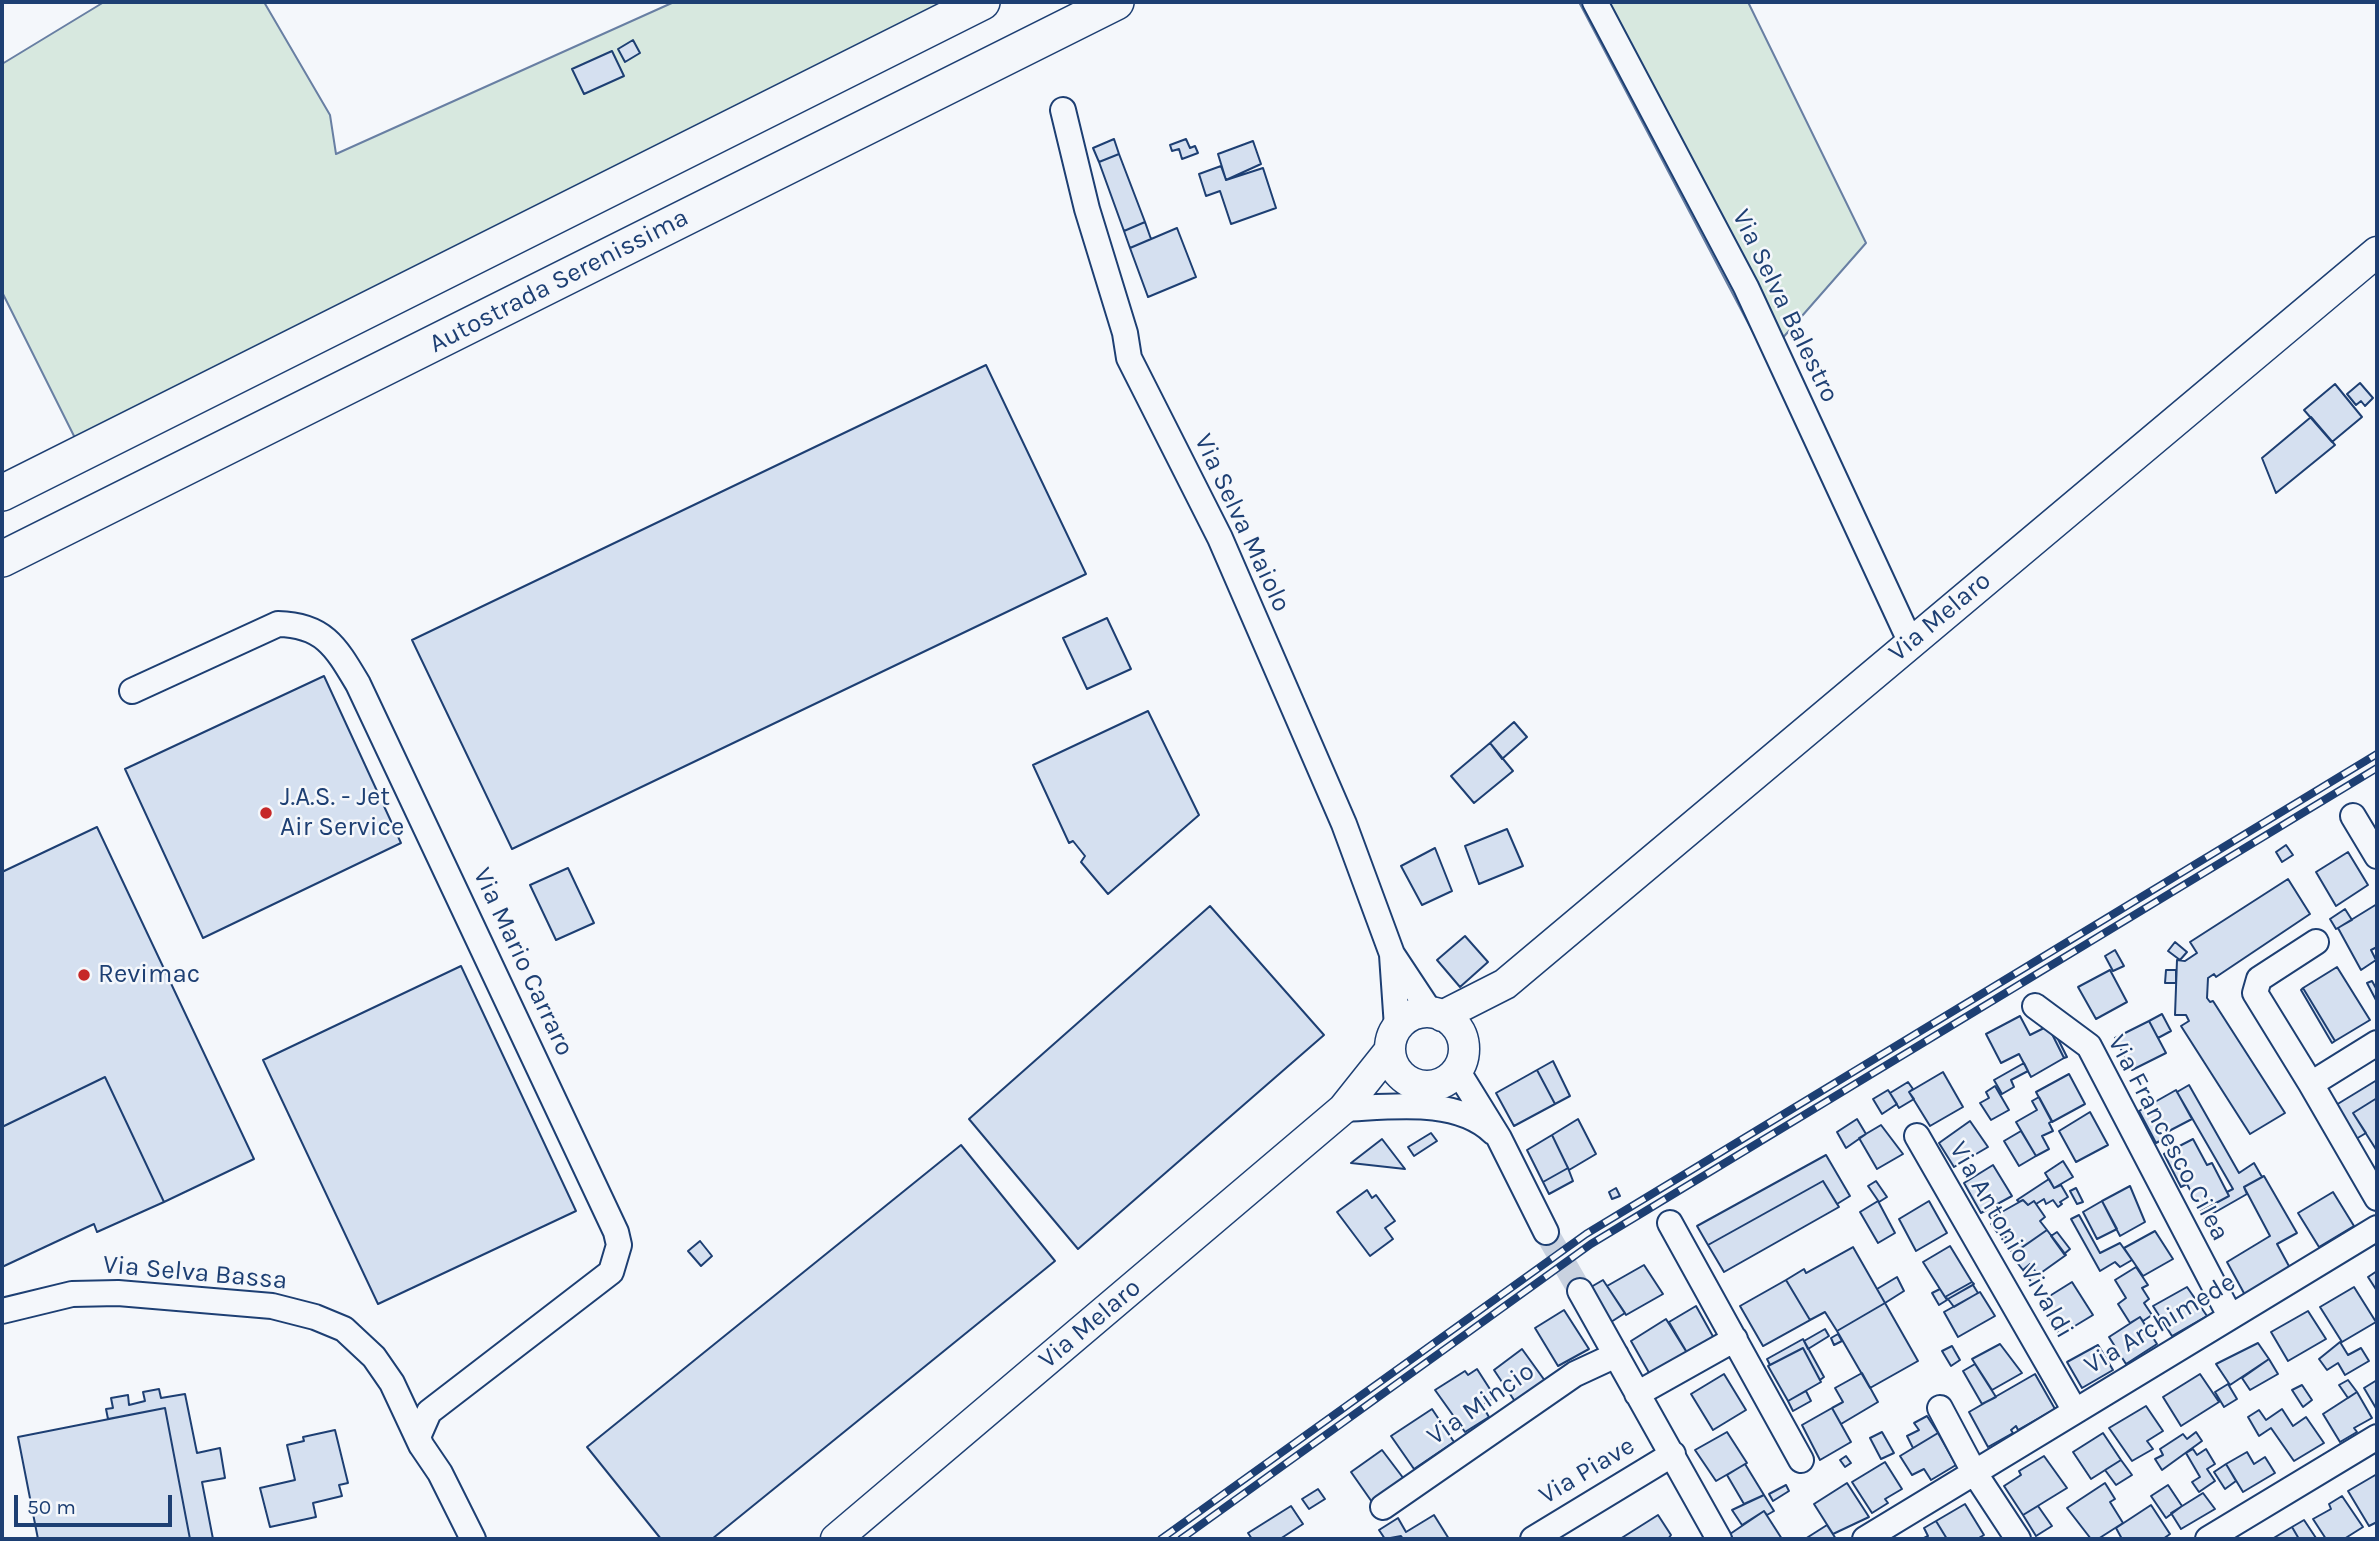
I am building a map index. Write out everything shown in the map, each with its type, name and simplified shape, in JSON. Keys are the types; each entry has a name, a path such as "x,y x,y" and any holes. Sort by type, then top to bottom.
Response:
{"highway":[{"path":"2,493 982,2"},
{"name":"Autostrada Serenissima","path":"2,559 1116,2"}],"main road":[{"name":"Via Melaro","path":"836,1539 1343,1109 1412,1015 1437,1014 1505,984 2377,252"},
{"name":"Via Melaro","path":"1343,1109 1385,1091 1426,1086 1449,1079 1460,1056 1505,984"},
{"path":"1437,1014 1459,1031 1460,1056"},
{"path":"1393,1038 1396,1071 1415,1084 1426,1086"}],"street":[{"name":"Via Selva Balestro","path":"1595,2 1746,287 1910,642"},
{"name":"Via Selva Maiolo","path":"1063,110 1087,209 1125,333 1129,358 1220,538 1344,824 1392,954 1437,1014"},
{"name":"Via Mario Carraro","path":"132,691 278,624 296,624 313,629 334,645 358,684 616,1232 619,1245 611,1272 429,1412 418,1437 421,1444"},
{"path":"2353,816 2377,856"},
{"path":"2316,942 2259,979 2255,993 2377,1198"},
{"name":"Via Selva Maiolo","path":"1392,954 1393,1038"},
{"name":"Via Francesco Cilea","path":"2035,1006 2089,1046 2230,1316"},
{"path":"2311,1084 2377,1043"},
{"path":"1460,1056 1546,1231"},
{"path":"1343,1109 1449,1109 1478,1118 1499,1138"},
{"name":"Via Antonio Vivaldi","path":"1917,1136 2075,1410"},
{"path":"1670,1223 1801,1460"},
{"name":"Via Archimede","path":"1866,1539 2377,1228"},
{"path":"1580,1291 1719,1539"},
{"name":"Via Selva Bassa","path":"2,1311 72,1294 118,1293 272,1306 315,1317 344,1329 374,1357 392,1383 421,1444 440,1473 473,1539"},
{"path":"1637,1394 1735,1339"},
{"name":"Via Mincio","path":"1383,1507 1575,1374 1616,1355"},
{"path":"1940,1408 1974,1472 2018,1539"},
{"path":"2208,1539 2377,1437"},
{"name":"Via Piave","path":"1533,1539 1673,1454"}],"shaded area":[{"path":"104,2 264,2 330,115 336,154 674,2 954,2 76,440 2,292 2,64"},
{"path":"1579,2 1748,2 1866,243 1766,357"}],"building":[{"path":"633,40 640,53 625,62 618,49"},
{"path":"612,51 624,76 584,94 572,69"},
{"path":"1114,139 1119,154 1099,162 1093,148"},
{"path":"1186,139 1190,148 1195,146 1198,153 1182,159 1179,149 1172,151 1170,145"},
{"path":"1253,141 1261,164 1226,180 1218,154"},
{"path":"1119,154 1145,222 1124,231 1099,162"},
{"path":"1221,166 1226,180 1263,168 1276,208 1231,224 1220,191 1206,196 1199,174"},
{"path":"1145,222 1151,239 1130,248 1124,231"},
{"path":"1177,228 1196,277 1148,297 1130,248"},
{"path":"986,365 1086,574 512,849 412,640"},
{"path":"2360,383 2373,398 2365,406 2361,401 2356,405 2347,394"},
{"path":"2335,384 2362,417 2332,442 2304,410"},
{"path":"2311,417 2335,445 2276,493 2262,458"},
{"path":"1107,618 1131,669 1087,689 1063,638"},
{"name":"J.A.S. - Jet Air Service","path":"324,676 401,843 203,938 125,769"},
{"path":"1148,711 1199,815 1108,894 1081,862 1085,856 1073,841 1069,843 1033,765"},
{"path":"1514,722 1527,737 1502,759 1490,743"},
{"path":"1490,743 1513,771 1474,803 1451,776"},
{"name":"Revimac","path":"97,827 254,1159 164,1202 105,1077 2,1127 2,872"},
{"path":"1507,829 1523,866 1479,884 1465,846"},
{"path":"2286,845 2293,855 2282,862 2276,852"},
{"path":"1435,848 1452,891 1422,905 1401,866"},
{"path":"2348,852 2368,885 2336,906 2316,872"},
{"path":"568,868 594,923 556,940 530,885"},
{"path":"2288,879 2310,914 2216,977 2214,974 2208,978 2207,998 2210,1002 2213,1001 2285,1113 2250,1134 2181,1026 2189,1021 2186,1015 2175,1015 2177,960 2185,961 2197,953 2190,942"},
{"path":"2377,904 2377,947 2371,950 2376,960 2361,970 2338,928"},
{"path":"1210,906 1324,1035 1078,1249 969,1119"},
{"path":"2345,909 2352,920 2336,929 2330,919"},
{"path":"1465,936 1488,962 1460,987 1437,960"},
{"path":"2175,942 2187,952 2180,960 2168,951"},
{"path":"2115,950 2124,966 2113,971 2105,956"},
{"path":"461,966 576,1211 378,1304 263,1060"},
{"path":"2337,967 2370,1020 2335,1041 2303,988"},
{"path":"2110,970 2127,1002 2096,1019 2078,987"},
{"path":"2166,970 2176,970 2176,983 2165,983"},
{"path":"2372,981 2377,990 2377,1002 2367,983"},
{"path":"2303,988 2335,1041 2332,1043 2301,990"},
{"path":"2162,1014 2171,1031 2158,1038 2149,1021"},
{"path":"2020,1016 2030,1035 2048,1026 2064,1058 2031,1077 2019,1054 2001,1063 1986,1034"},
{"path":"2149,1021 2166,1053 2132,1070 2115,1038"},
{"path":"2051,1025 2067,1057 2064,1058 2048,1026"},
{"path":"1553,1061 1570,1096 1555,1104 1537,1070"},
{"path":"2024,1063 2028,1071 2011,1080 2014,1087 2002,1094 1994,1080"},
{"path":"1537,1070 1555,1104 1514,1126 1496,1093"},
{"path":"1943,1072 1963,1107 1930,1126 1909,1092"},
{"path":"2069,1074 2085,1104 2052,1122 2036,1092"},
{"path":"105,1077 164,1202 97,1232 94,1224 2,1267 2,1127"},
{"path":"2377,1080 2377,1098 2353,1113 2366,1133 2356,1139 2336,1105"},
{"path":"1908,1082 1913,1089 1909,1092 1914,1099 1899,1108 1890,1093"},
{"path":"2189,1085 2239,1173 2254,1163 2262,1177 2244,1187 2247,1194 2205,1218 2201,1211 2229,1196 2227,1192 2233,1189 2177,1092"},
{"path":"1995,1086 2009,1110 1991,1120 1980,1103 1989,1098 1986,1092"},
{"path":"1888,1090 1897,1104 1882,1114 1873,1099"},
{"path":"2176,1090 2192,1119 2169,1131 2171,1135 2156,1143 2139,1111"},
{"path":"2039,1097 2052,1121 2049,1123 2053,1131 2042,1136 2049,1149 2036,1156 2016,1122 2037,1110 2032,1101"},
{"path":"2377,1098 2377,1151 2353,1113"},
{"path":"2090,1112 2108,1145 2076,1162 2059,1131"},
{"path":"1578,1119 1596,1154 1569,1170 1552,1135"},
{"path":"1857,1119 1866,1134 1846,1148 1837,1132"},
{"path":"1970,1121 1988,1147 1954,1167 1939,1143"},
{"path":"1881,1125 1903,1154 1877,1169 1859,1138"},
{"path":"2021,1131 2036,1156 2019,1166 2004,1141"},
{"path":"1431,1133 1437,1141 1414,1156 1408,1147"},
{"path":"1552,1135 1568,1168 1543,1182 1527,1150"},
{"path":"1382,1139 1405,1169 1351,1163"},
{"path":"2193,1139 2207,1165 2212,1163 2229,1196 2201,1211 2187,1184 2181,1187 2164,1154"},
{"path":"961,1145 1055,1261 712,1539 661,1539 587,1447"},
{"path":"1826,1155 1850,1196 1837,1204 1823,1181 1708,1245 1697,1226"},
{"path":"2063,1161 2073,1177 2054,1188 2045,1173"},
{"path":"1993,1165 2012,1196 1981,1213 1964,1183"},
{"path":"1568,1168 1573,1181 1549,1194 1543,1182"},
{"path":"2264,1176 2297,1233 2277,1244 2290,1268 2245,1295 2227,1262 2270,1236 2244,1187"},
{"path":"2049,1179 2054,1188 2061,1185 2068,1197 2060,1202 2062,1204 2058,1207 2053,1200 2046,1204 2044,1199 2036,1204 2034,1201 2028,1205 2023,1200 2017,1200"},
{"path":"1823,1181 1839,1207 1724,1272 1708,1245"},
{"path":"1876,1181 1887,1197 1879,1202 1868,1186"},
{"path":"2130,1186 2145,1222 2120,1236 2102,1201"},
{"path":"1616,1188 1620,1196 1612,1199 1609,1192"},
{"path":"2076,1188 2083,1202 2077,1204 2070,1191"},
{"path":"1367,1190 1372,1198 1376,1195 1395,1221 1385,1228 1393,1239 1370,1256 1337,1212"},
{"path":"2333,1192 2354,1226 2319,1247 2298,1213"},
{"path":"2023,1200 2028,1205 2034,1201 2045,1217 2040,1221 2047,1230 2017,1251 1991,1218"},
{"path":"1878,1201 1895,1233 1878,1243 1860,1212"},
{"path":"1929,1201 1947,1233 1916,1251 1899,1219"},
{"path":"2102,1201 2117,1229 2097,1239 2083,1212"},
{"path":"2079,1215 2100,1253 2120,1243 2132,1260 2120,1267 2115,1262 2100,1271 2071,1219"},
{"path":"1994,1222 2014,1248 2011,1251 1991,1224"},
{"path":"2047,1230 2066,1255 2038,1275 2030,1264 2023,1270 2011,1255"},
{"path":"2155,1231 2173,1259 2143,1276 2124,1248"},
{"path":"2057,1232 2070,1249 2064,1254 2051,1236"},
{"path":"700,1241 712,1256 701,1266 688,1251"},
{"path":"1950,1246 1972,1282 1945,1297 1923,1262"},
{"path":"1853,1247 1885,1303 1837,1331 1825,1312 1810,1320 1786,1280 1804,1269 1806,1273"},
{"path":"2030,1264 2040,1278 2032,1283 2023,1270"},
{"path":"1644,1265 1663,1294 1626,1315 1607,1286"},
{"path":"2136,1267 2148,1285 2142,1288 2149,1299 2144,1303 2152,1315 2143,1321 2140,1317 2130,1323 2118,1304 2126,1298 2115,1280"},
{"path":"2377,1271 2377,1291 2368,1277"},
{"path":"1897,1277 1904,1291 1885,1303 1877,1289"},
{"path":"1603,1280 1625,1313 1611,1322 1591,1287"},
{"path":"1786,1280 1810,1320 1763,1346 1740,1306"},
{"path":"1972,1282 1974,1284 1948,1299 1945,1297"},
{"path":"2072,1282 2093,1315 2060,1335 2040,1302"},
{"path":"1973,1285 1978,1293 1954,1307 1948,1299"},
{"path":"2187,1287 2207,1316 2172,1336 2153,1306"},
{"path":"2354,1287 2376,1322 2342,1342 2320,1307"},
{"path":"1940,1289 1947,1300 1939,1305 1932,1293"},
{"path":"1980,1292 1995,1316 1958,1337 1944,1312"},
{"path":"1885,1303 1918,1361 1870,1388 1837,1331"},
{"path":"1696,1306 1715,1340 1689,1356 1669,1322"},
{"path":"1564,1310 1589,1349 1558,1366 1535,1328"},
{"path":"2308,1311 2326,1339 2288,1361 2271,1332"},
{"path":"2140,1317 2157,1344 2126,1364 2109,1337"},
{"path":"1666,1319 1689,1356 1652,1378 1631,1341"},
{"path":"1825,1329 1829,1336 1808,1349 1804,1341"},
{"path":"1838,1334 1842,1341 1834,1345 1831,1338"},
{"path":"1803,1339 1824,1377 1820,1380 1803,1348 1770,1365 1767,1359"},
{"path":"2340,1342 2348,1355 2361,1348 2369,1361 2345,1375 2338,1363 2327,1370 2319,1359"},
{"path":"2258,1343 2269,1359 2230,1385 2216,1364"},
{"path":"2000,1344 2022,1373 1992,1390 1972,1359"},
{"path":"2098,1345 2113,1370 2082,1388 2067,1362"},
{"path":"1952,1346 1960,1360 1951,1366 1942,1351"},
{"path":"1803,1348 1821,1382 1788,1401 1768,1366"},
{"path":"1522,1349 1548,1385 1518,1406 1494,1370"},
{"path":"2269,1359 2278,1374 2250,1390 2242,1378"},
{"path":"1975,1364 1996,1397 1982,1404 1963,1371"},
{"path":"1477,1369 1495,1397 1482,1405 1489,1417 1465,1432 1435,1390 1465,1371 1468,1375"},
{"path":"1862,1373 1878,1402 1841,1424 1832,1408 1843,1402 1835,1388"},
{"path":"1724,1374 1746,1410 1713,1430 1691,1394"},
{"path":"2035,1374 2055,1409 2018,1430 2016,1426 2011,1430 2013,1433 1988,1447 1969,1412"},
{"path":"2200,1374 2219,1402 2181,1426 2163,1397"},
{"path":"2348,1380 2357,1392 2348,1398 2339,1385"},
{"path":"2377,1380 2377,1410 2364,1388"},
{"path":"2228,1384 2237,1399 2224,1407 2215,1392"},
{"path":"2302,1385 2312,1400 2303,1407 2292,1390"},
{"path":"159,1389 161,1398 185,1394 197,1453 220,1448 225,1478 202,1482 213,1539 190,1539 165,1408 108,1419 106,1409 113,1408 111,1398 128,1395 129,1405 145,1401 143,1392"},
{"path":"1806,1391 1811,1401 1793,1411 1788,1401"},
{"path":"2357,1392 2372,1418 2354,1428 2357,1432 2340,1442 2323,1414"},
{"path":"2146,1406 2163,1431 2147,1441 2153,1449 2132,1461 2109,1428"},
{"path":"165,1408 190,1539 38,1539 18,1437"},
{"path":"1832,1408 1851,1442 1820,1460 1802,1425"},
{"path":"1432,1409 1454,1442 1414,1469 1391,1436"},
{"path":"2282,1409 2293,1426 2306,1417 2324,1443 2294,1461 2271,1428 2259,1436 2248,1417 2259,1410 2266,1420"},
{"path":"1927,1416 1938,1433 1913,1448 1907,1436 1919,1430 1914,1423"},
{"path":"335,1430 348,1483 339,1485 342,1496 313,1503 316,1517 270,1527 260,1488 295,1480 287,1445 304,1441 303,1437"},
{"path":"1727,1432 1747,1463 1716,1481 1695,1450"},
{"path":"1882,1432 1894,1453 1881,1459 1870,1438"},
{"path":"2196,1432 2202,1441 2162,1470 2155,1459 2163,1455 2160,1449 2183,1434 2187,1439"},
{"path":"1938,1433 1956,1465 1931,1480 1924,1469 1912,1475 1900,1456"},
{"path":"2103,1433 2121,1460 2091,1479 2073,1452"},
{"path":"2193,1449 2197,1455 2206,1449 2215,1464 2207,1469 2215,1481 2199,1492 2192,1482 2200,1477 2186,1453"},
{"path":"1382,1450 1404,1479 1372,1502 1351,1472"},
{"path":"2247,1452 2254,1464 2265,1457 2275,1473 2243,1492 2226,1464"},
{"path":"1846,1456 1851,1463 1845,1467 1840,1460"},
{"path":"2044,1456 2067,1488 2023,1515 2004,1486 2021,1475 2019,1471"},
{"path":"2121,1460 2132,1475 2116,1485 2105,1470"},
{"path":"1885,1462 1902,1489 1885,1499 1888,1503 1872,1513 1852,1482"},
{"path":"1745,1464 1764,1495 1744,1504 1727,1475"},
{"path":"2226,1464 2236,1481 2225,1489 2214,1472"},
{"path":"2377,1474 2377,1522 2369,1526 2348,1491"},
{"path":"1847,1483 1869,1517 1833,1534 1814,1504"},
{"path":"2105,1483 2115,1499 2110,1502 2123,1523 2098,1539 2091,1539 2067,1508"},
{"path":"1786,1485 1789,1491 1773,1501 1769,1494"},
{"path":"2168,1485 2182,1506 2166,1518 2151,1496"},
{"path":"1318,1489 1325,1499 1309,1509 1302,1499"},
{"path":"2203,1493 2215,1509 2181,1529 2171,1513"},
{"path":"1764,1495 1774,1511 1767,1515 1764,1511 1742,1525 1732,1510"},
{"path":"2342,1496 2363,1527 2344,1539 2326,1539 2313,1519 2331,1509 2329,1504"},
{"path":"1965,1504 1984,1535 1977,1539 1947,1539 1936,1521"},
{"path":"2151,1505 2170,1534 2163,1539 2122,1539 2116,1528"},
{"path":"1291,1506 1303,1524 1280,1539 1252,1539 1248,1533"},
{"path":"2038,1506 2052,1526 2036,1536 2023,1515"},
{"path":"1764,1511 1782,1539 1733,1539 1730,1534"},
{"path":"1434,1515 1449,1539 1403,1539 1401,1536 1385,1539 1379,1530 1398,1518 1406,1532"},
{"path":"1658,1515 1671,1535 1668,1539 1620,1539"},
{"path":"2304,1520 2316,1538 2299,1539 2292,1527"},
{"path":"1936,1521 1947,1539 1922,1539 1928,1536 1924,1528"},
{"path":"1827,1525 1836,1539 1805,1539"},
{"path":"2292,1527 2299,1539 2272,1539"}],"tunnel":[{"path":"1546,1232 1580,1291"}],"railway":[{"path":"1161,1539 1586,1234 2377,754"},
{"path":"1181,1539 1591,1244 2377,768"}],"place":[{"name":"J.A.S. - Jet Air Service","path":"266,813"},
{"name":"Revimac","path":"84,975"}]}
